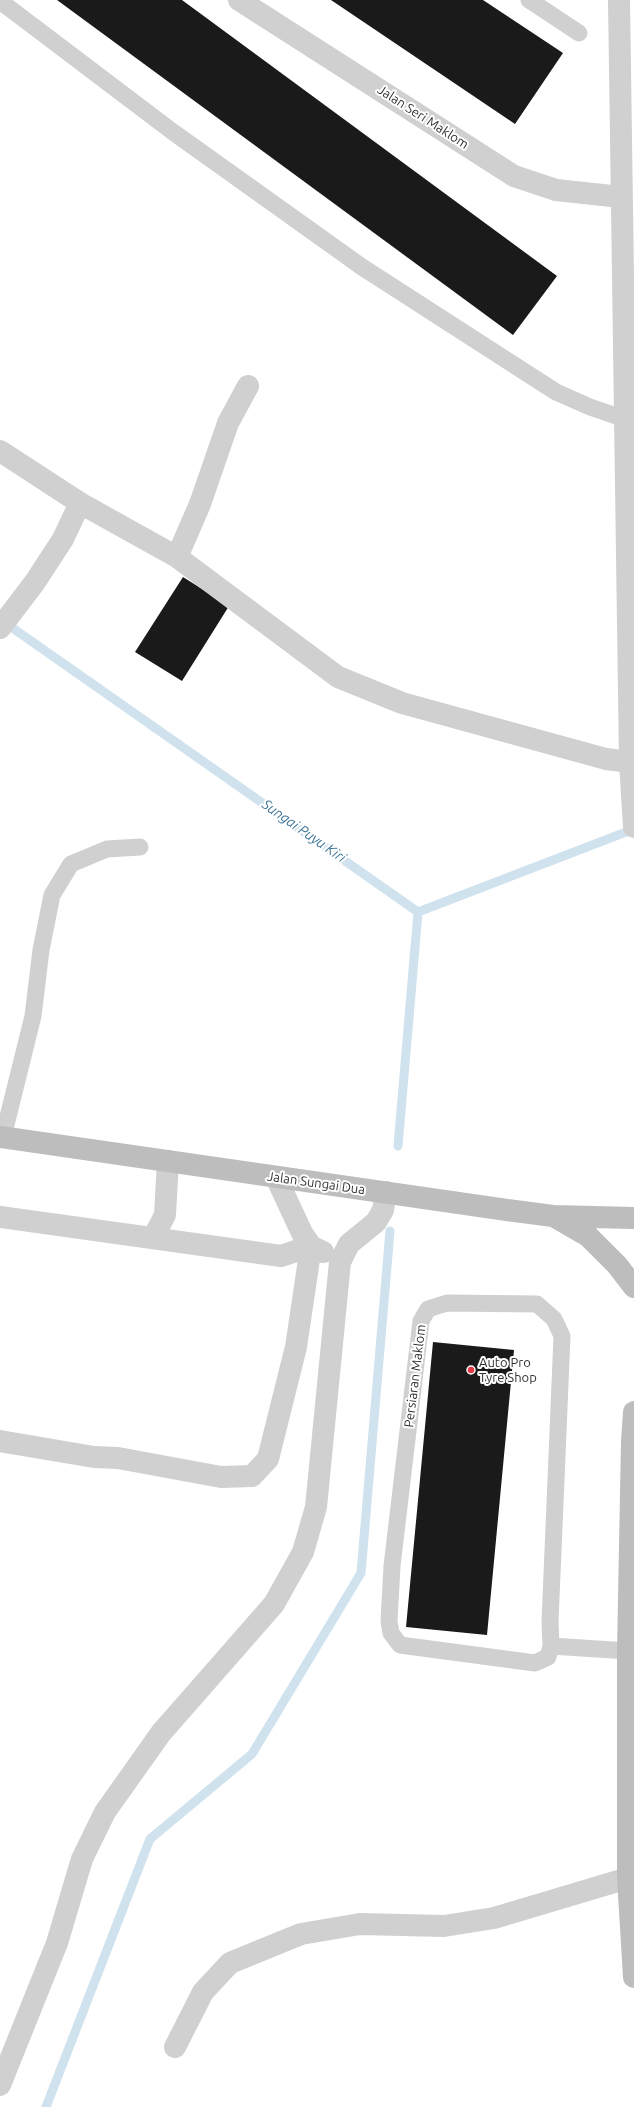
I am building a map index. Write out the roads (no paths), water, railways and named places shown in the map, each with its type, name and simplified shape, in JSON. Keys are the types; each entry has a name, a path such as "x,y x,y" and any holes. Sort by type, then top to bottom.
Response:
{"main road":[{"name":"Jalan Sungai Dua","path":"1,1137 553,1216 634,1218"},
{"path":"553,1216 588,1236 617,1265 634,1287"},
{"path":"634,1412 632,1441 628,1651 631,1786 628,1878 634,1977"}],"street":[{"name":"Jalan Seri Maklom","path":"240,0 514,176 556,190 621,197"},
{"path":"619,0 625,419 630,449 631,771 634,827"},
{"path":"177,557 200,504 228,423 248,386"},
{"path":"0,451 80,503 177,557 338,677 402,703 606,759 631,771"},
{"path":"0,628 64,539 80,503"},
{"path":"153,1238 165,1215 168,1161"},
{"path":"276,1177 302,1233 312,1246 340,1262"},
{"path":"0,2085 57,1943 82,1859 105,1812 161,1734 274,1604 303,1552 316,1507 340,1262 349,1244 376,1222 383,1210 386,1192"},
{"path":"0,1217 281,1256 312,1246"},
{"path":"0,1441 94,1458 118,1458 221,1477 252,1476 268,1459 296,1347 312,1246"},
{"path":"175,2047 203,1992 230,1963 301,1934 360,1924 444,1926 494,1918 628,1878"}],"lane":[{"path":"529,0 579,33"},
{"path":"0,1 173,132 362,267 556,392 590,407 625,419"},
{"path":"1,1137 34,1016 41,950 52,895 71,864 107,849 140,847"},
{"name":"Persiaran Maklom","path":"448,1304 537,1304 554,1318 562,1336 550,1622 551,1646 548,1657 535,1663 400,1645 391,1633 388,1621 392,1566 418,1341 421,1322 428,1309 448,1304"},
{"path":"551,1646 628,1651"}],"waterway":[{"name":"Sungai Puyu Kiri","path":"4,622 418,912 634,829"},
{"path":"398,1146 418,912"},
{"path":"46,2107 150,1839 252,1754 361,1573 390,1231"}],"place":[{"name":"Auto Pro Tyre Shop","path":"471,1370"}]}
